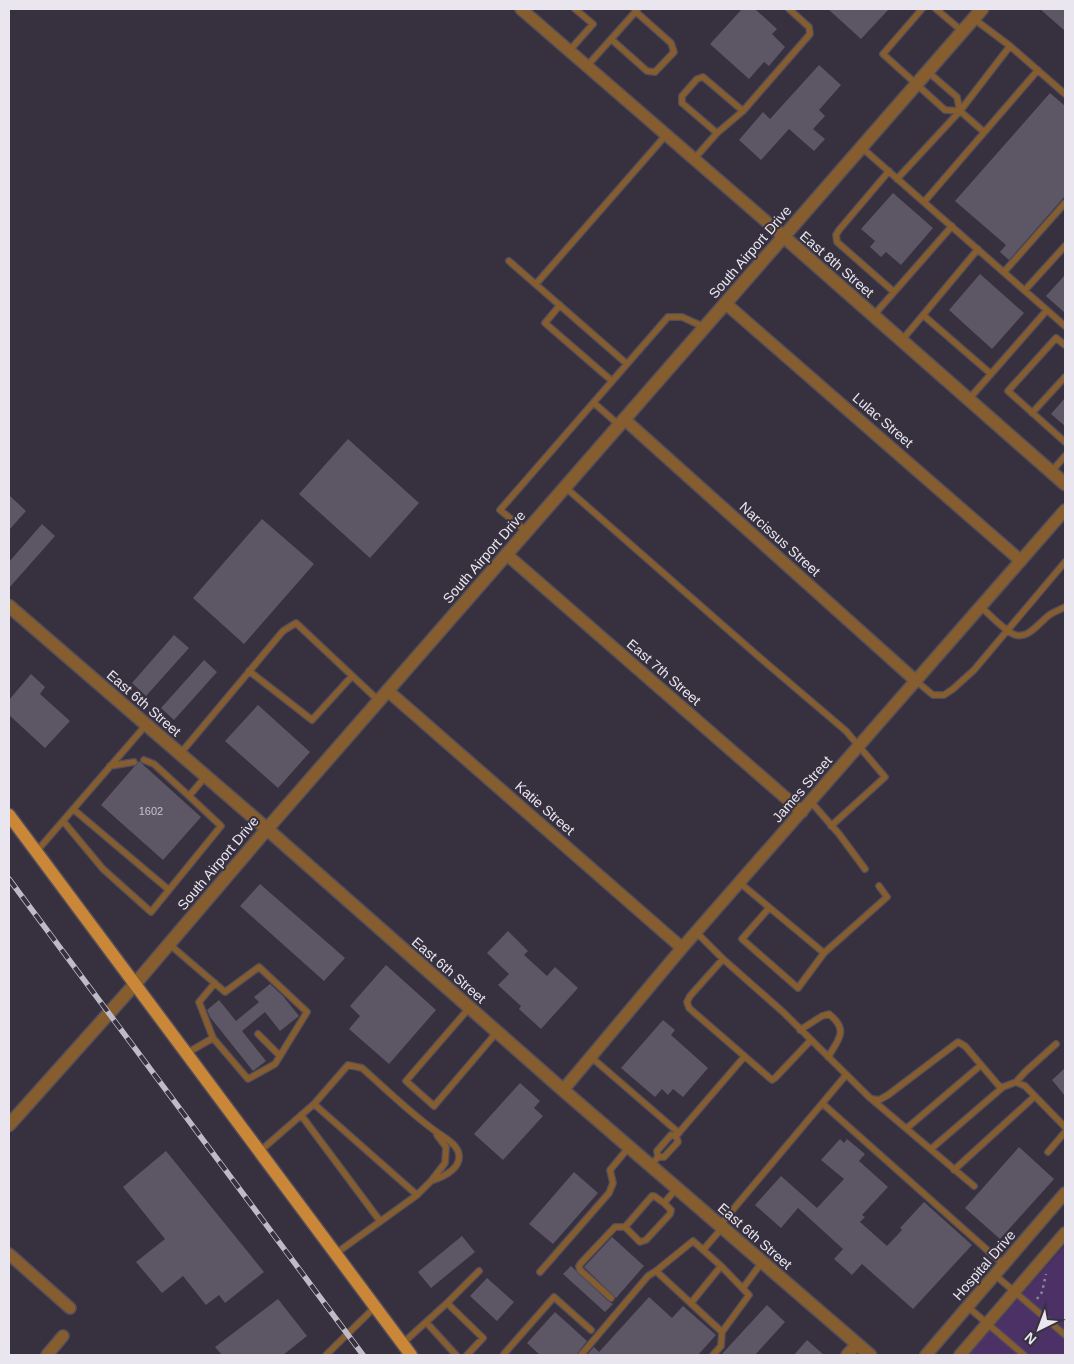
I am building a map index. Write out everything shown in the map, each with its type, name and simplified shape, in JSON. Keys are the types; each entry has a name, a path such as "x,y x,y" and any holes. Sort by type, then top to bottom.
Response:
{"main road":[{"path":"9,815 411,1355"}],"street":[{"name":"East 8th Street","path":"521,9 1065,484"},
{"name":"South Airport Drive","path":"9,1125 135,984 267,829 982,9"},
{"name":"Lulac Street","path":"725,303 1021,561"},
{"name":"Narcissus Street","path":"622,422 916,680"},
{"name":"James Street","path":"563,1090 682,948 1065,510"},
{"name":"East 7th Street","path":"506,554 802,812"},
{"name":"East 6th Street","path":"9,606 267,829 629,1147 654,1161 677,1188 870,1355"},
{"name":"Katie Street","path":"388,691 682,948"},
{"name":"Hospital Drive","path":"926,1355 1065,1193"},
{"path":"960,1355 1065,1234"},
{"path":"9,1254 70,1308"},
{"path":"47,1355 63,1336"},
{"path":"846,1355 857,1344"}],"lane":[{"path":"569,51 593,24 576,9"},
{"path":"694,160 717,133 743,111 810,34 809,27 789,9"},
{"path":"922,9 882,54 945,110 960,111"},
{"path":"936,9 962,31"},
{"path":"587,66 636,10 670,43 674,52 655,72 647,71 611,39"},
{"path":"973,19 1010,46 1065,94"},
{"path":"897,179 960,111 1010,46"},
{"path":"924,202 1038,70"},
{"path":"927,71 957,97 960,111 984,132"},
{"path":"717,133 682,103 682,96 697,79 704,77 743,111"},
{"path":"536,284 666,135"},
{"path":"861,147 1065,326"},
{"path":"889,171 839,230 836,238 837,242 894,292"},
{"path":"1004,272 1065,203"},
{"path":"873,316 952,226"},
{"path":"1025,290 1065,246"},
{"path":"902,340 978,249"},
{"path":"509,261 628,364"},
{"path":"560,305 544,323 612,382"},
{"path":"969,400 1047,310"},
{"path":"923,315 991,374"},
{"path":"526,531 500,510 668,317 682,317 704,327"},
{"path":"1065,345 1056,338 1008,391 1065,442"},
{"path":"1032,413 1065,376"},
{"path":"594,402 622,422"},
{"path":"1052,472 1065,456"},
{"path":"565,487 846,731 885,777 831,826"},
{"path":"916,680 933,695 944,695 954,689 974,670 1065,562"},
{"path":"981,607 1008,630 1019,636 1024,636 1056,610 1065,607"},
{"path":"180,754 283,631 296,623 379,701"},
{"path":"249,670 312,720 352,676"},
{"path":"36,852 146,724"},
{"path":"63,821 102,869 151,912 221,826 154,764 144,760"},
{"path":"110,766 134,762"},
{"path":"190,796 206,776"},
{"path":"811,802 865,869"},
{"path":"73,809 169,890"},
{"path":"740,883 824,953"},
{"path":"770,908 742,939 798,988 824,953 887,896 879,886"},
{"path":"696,932 846,1075 974,1186"},
{"path":"169,944 215,983 225,992 259,967 307,1012 275,1064 248,1078 213,1038 198,1002 215,983"},
{"path":"723,959 690,996 687,1002 689,1008 772,1080 811,1040"},
{"path":"470,1007 406,1081 434,1106 498,1032"},
{"path":"800,1030 822,1016 829,1014 836,1019 841,1029 839,1037 828,1057"},
{"path":"258,1034 280,1056"},
{"path":"187,1054 213,1038"},
{"path":"873,1099 879,1100 888,1095 955,1043 961,1042 999,1086 1003,1087"},
{"path":"931,1149 1003,1087 1016,1082 1024,1072 1056,1044"},
{"path":"591,1057 677,1134 678,1142 664,1157 654,1161"},
{"path":"654,1161 657,1151 671,1135 677,1134 744,1057"},
{"path":"259,1151 314,1104 348,1065 362,1068 458,1151 458,1163 448,1175 431,1181"},
{"path":"906,1128 981,1065"},
{"path":"703,1250 846,1075"},
{"path":"1016,1082 1025,1086 1065,1127"},
{"path":"954,1170 1035,1096"},
{"path":"314,1104 417,1195"},
{"path":"822,1104 1004,1265"},
{"path":"301,1115 380,1221"},
{"path":"336,1254 417,1195 431,1181 445,1162 446,1147 433,1129"},
{"path":"1048,1152 1065,1132"},
{"path":"540,1272 609,1193 614,1183 610,1170 629,1147"},
{"path":"664,1203 677,1188"},
{"path":"611,1298 580,1270 579,1266 615,1227 626,1227 640,1242 646,1240 670,1214 671,1210 652,1196 626,1227"},
{"path":"581,1355 648,1276 692,1241 721,1266 749,1295 722,1332 721,1346 713,1355"},
{"path":"743,1288 762,1262"},
{"path":"691,1303 721,1266"},
{"path":"402,1344 479,1271"},
{"path":"656,1271 722,1332"},
{"path":"995,1275 1065,1335"},
{"path":"504,1355 554,1297 591,1330"},
{"path":"447,1303 482,1338 467,1355"},
{"path":"968,1307 1024,1355"},
{"path":"326,1355 375,1308"},
{"path":"426,1322 456,1355"}],"path":[{"path":"1031,1306 1042,1292 1048,1270"}],"shaded area":[{"path":"1065,1245 1065,1355 969,1355"}],"building":[{"path":"742,9 755,9 777,29 772,34 785,47 769,66 764,62 749,79 710,44"},
{"path":"828,9 889,9 861,39"},
{"path":"1040,9 1065,9 1065,31"},
{"path":"819,65 841,85 819,110 825,116 813,129 825,139 814,151 789,129 761,160 739,140 763,112 770,119"},
{"path":"1050,93 1065,106 1065,196 1009,260 1000,252 1006,245 955,201"},
{"path":"893,193 933,228 901,265 886,252 881,257 870,247 875,241 861,229"},
{"path":"980,274 1024,313 992,349 949,310"},
{"path":"1065,275 1065,313 1046,296"},
{"path":"1065,398 1065,426 1051,414"},
{"path":"348,439 419,503 370,558 299,494"},
{"path":"9,495 26,511 9,530"},
{"path":"262,519 314,564 244,644 193,598"},
{"path":"42,524 55,536 9,588 9,562"},
{"path":"174,635 189,648 146,696 132,683"},
{"path":"204,660 217,672 174,720 161,708"},
{"path":"31,674 45,687 40,694 70,721 45,748 9,715 9,700"},
{"path":"258,705 310,752 278,788 225,741"},
{"path":"139,761 201,817 163,860 101,805"},
{"path":"260,884 345,958 324,981 240,906"},
{"path":"508,931 528,951 524,955 547,976 555,967 578,988 541,1029 519,1009 521,1006 498,985 509,974 487,953"},
{"path":"386,965 436,1010 389,1064 349,1029 360,1016 350,1006"},
{"path":"270,984 283,996 299,1016 280,1031 265,1012 242,1031 266,1061 253,1071 210,1017 207,1010 219,1000 236,1021 259,1002 254,997"},
{"path":"663,1020 675,1030 671,1035 708,1068 683,1097 673,1089 668,1095 662,1089 655,1097 621,1068"},
{"path":"1065,1068 1065,1096 1052,1080"},
{"path":"520,1083 540,1101 534,1108 543,1116 503,1160 474,1134"},
{"path":"840,1139 844,1143 847,1139 865,1154 859,1161 888,1187 862,1215 865,1217 860,1222 887,1246 902,1230 900,1228 924,1202 972,1245 913,1309 862,1264 852,1275 834,1259 843,1249 798,1208 781,1228 755,1205 781,1176 817,1208 844,1179 821,1160"},
{"path":"1019,1147 1054,1179 1000,1239 965,1208"},
{"path":"166,1151 264,1272 225,1303 219,1295 206,1305 183,1276 162,1293 136,1262 165,1239 123,1187"},
{"path":"574,1172 598,1193 553,1244 529,1224"},
{"path":"462,1236 475,1252 431,1288 418,1272"},
{"path":"612,1237 644,1266 616,1298 584,1267"},
{"path":"571,1266 613,1304 605,1312 563,1274"},
{"path":"487,1278 514,1302 497,1321 470,1296"},
{"path":"649,1297 672,1318 683,1306 716,1335 698,1355 587,1355 594,1347 599,1352"},
{"path":"278,1299 307,1336 283,1355 222,1355 215,1347"},
{"path":"767,1305 785,1322 755,1355 721,1355"},
{"path":"555,1312 587,1341 576,1355 540,1355 527,1343"},
{"path":"807,1340 824,1355 794,1355"}],"railway":[{"path":"9,879 363,1355"}]}
